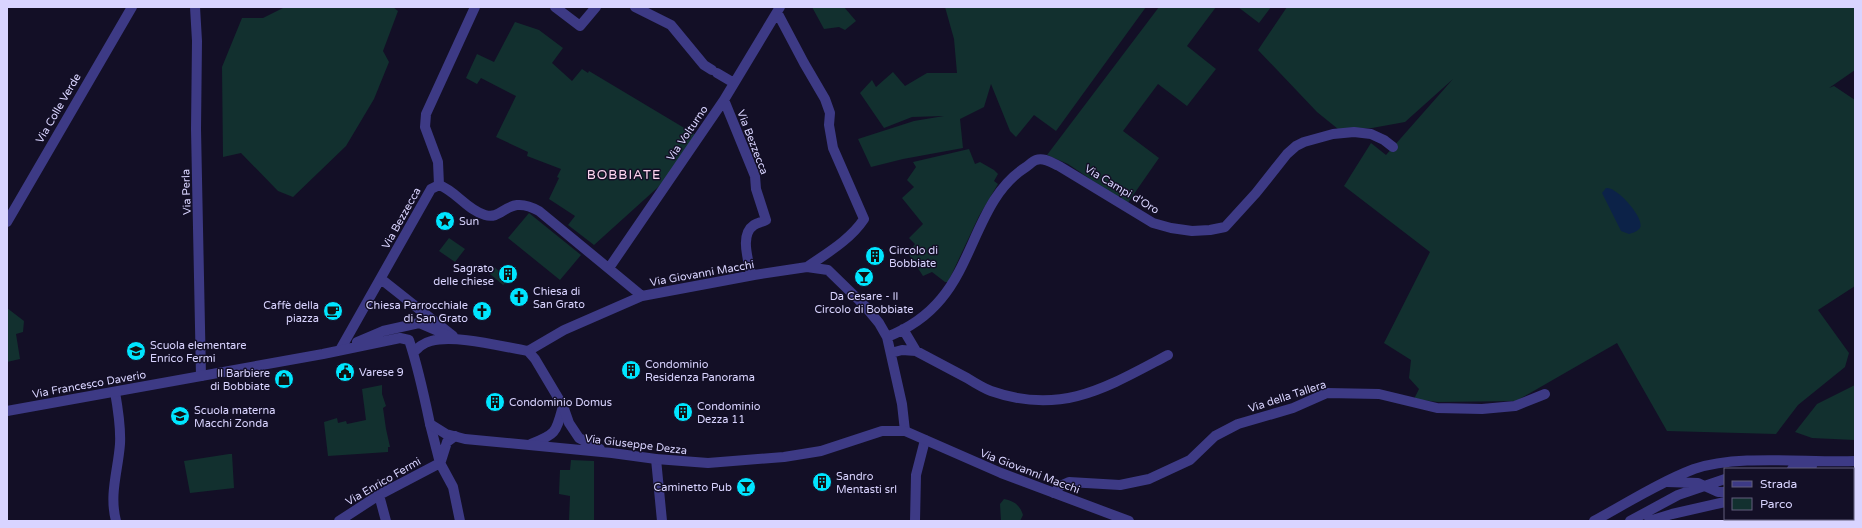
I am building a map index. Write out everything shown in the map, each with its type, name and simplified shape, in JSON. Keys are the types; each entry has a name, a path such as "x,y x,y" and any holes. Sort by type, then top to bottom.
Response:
{"street":[{"name":"Via Colle Verde","path":"7,222 132,7"},
{"name":"Via Perla","path":"195,7 197,41 196,129 201,376"},
{"path":"439,185 438,162 425,127 426,114 475,7"},
{"path":"555,7 580,26 596,7"},
{"path":"635,7 671,25 704,65 734,83"},
{"path":"778,9 804,64 825,99 830,113 829,125 833,148 864,219 858,228 844,241 807,267"},
{"name":"Via Volturno","path":"609,268 724,100 778,9"},
{"name":"Via Bezzecca","path":"724,100 755,176 756,189 766,220 754,225 747,233 746,242 752,276"},
{"name":"Via Campi d'Oro","path":"886,337 903,329 923,316 941,300 952,283 993,200 1015,174 1037,160 1047,160 1059,166 1153,223 1171,228 1204,231 1225,227 1256,193 1286,154 1304,142 1333,134 1354,132 1371,134 1384,140 1393,147"},
{"name":"Via Giovanni Macchi","path":"439,185 447,188 474,209 486,216 499,214 516,204 528,205 539,211 642,296 807,267 828,270 865,306 879,324 886,337 902,404 905,432"},
{"name":"Via Bezzecca","path":"340,350 431,190 439,185"},
{"path":"381,279 458,340"},
{"path":"528,351 564,330 642,296"},
{"name":"Via Francesco Daverio","path":"340,350 383,331 419,323 458,340"},
{"path":"903,329 916,351"},
{"name":"Via Francesco Daverio","path":"7,411 400,338 409,340 413,352"},
{"path":"460,521 453,487 440,463 413,352 422,344 433,340 458,340 528,351 535,358 563,406 569,423 579,438 612,453"},
{"path":"891,353 902,350 916,351 989,390 1018,399 1048,401 1080,396 1109,386 1168,355"},
{"path":"115,392 120,444 113,492 113,507 116,521"},
{"name":"Via della Tallera","path":"1054,493 1060,486 1069,482 1120,485 1149,479 1190,460 1215,436 1238,424 1293,408 1327,394 1379,394 1437,408 1515,406 1545,394"},
{"path":"531,444 553,435 558,426 563,406"},
{"name":"Via Giuseppe Dezza","path":"430,424 446,434 465,438 531,444 656,459 708,463 784,457 821,451 882,431 905,432 924,440"},
{"path":"440,463 447,442 456,436"},
{"path":"915,521 916,475 924,440"},
{"name":"Via Giovanni Macchi","path":"924,440 1001,473 1125,520"},
{"path":"656,459 662,521"},
{"path":"1594,521 1666,482 1695,469 1734,462 1855,461"},
{"path":"1799,468 1828,462"},
{"name":"Via Enrico Fermi","path":"338,521 379,495 440,463"},
{"path":"1630,521 1678,495 1724,479"},
{"path":"1666,482 1698,483 1718,492 1724,492"},
{"path":"379,495 386,516 386,521"},
{"path":"1649,521 1687,510 1724,502"}],"green space":[{"path":"285,7 393,7 398,11 383,51 389,62 374,99 346,146 293,197 278,191 241,153 223,157 222,67 242,18 263,18"},
{"path":"812,7 844,7 856,21 845,30 839,27 824,29"},
{"path":"945,7 1146,7 1056,131 1034,115 1016,137 1010,131 991,84 984,107 960,119 963,148 903,159 871,167 858,139 914,121 944,116 912,117 884,128 860,93 872,80 876,87 893,72 905,86 927,73 957,73 954,39"},
{"path":"1159,7 1216,7 1187,46 1216,69 1187,106 1158,84 1123,131 1159,158 1127,204 1068,164 1047,155"},
{"path":"1238,7 1271,7 1259,23"},
{"path":"1287,7 1855,7 1855,70 1829,88 1834,86 1855,100 1855,286 1818,310 1849,353 1845,367 1798,405 1776,434 1667,431 1617,343 1516,401 1438,402 1414,399 1419,389 1409,378 1411,360 1384,343 1430,252 1344,186 1371,143 1386,155 1453,79 1405,122 1372,128 1338,129 1317,112 1258,50"},
{"path":"515,22 539,30 563,48 552,63 572,81 582,69 588,73 589,71 696,135 666,180 594,245 568,225 575,216 549,199 559,178 557,177 561,169 527,156 528,152 496,137 516,96 481,78 477,84 466,78 477,54 494,62"},
{"path":"969,149 975,164 980,162 998,174 994,181 998,184 979,216 948,282 945,282 932,272 923,276 908,253 915,244 909,238 923,224 902,198 914,187 907,180 916,167 913,162"},
{"path":"529,213 581,255 560,280 508,238"},
{"path":"449,238 465,249 455,262 439,251"},
{"path":"493,266 510,280 503,285 490,274"},
{"path":"7,308 24,321 23,332 16,334 20,359 7,362"},
{"path":"382,385 382,394 386,406 383,408 390,447 388,447 388,452 328,456 324,422 337,418 338,423 346,421 347,424 366,420 362,389"},
{"path":"1855,385 1855,440 1812,438 1795,432 1817,404"},
{"path":"232,454 234,488 190,493 184,461"},
{"path":"571,460 594,461 594,521 569,521 570,496 559,494 560,470 570,470"},
{"path":"1004,499 1014,502 1018,506 1023,515 1020,521 1001,521 1000,504"}],"water":[{"path":"1606,188 1617,193 1635,211 1640,224 1640,228 1638,230 1629,234 1621,231 1602,193"}],"place":[{"name":"Sun","path":"445,221"},
{"name":"Circolo di Bobbiate","path":"875,256"},
{"name":"Sagrato delle chiese","path":"508,274"},
{"name":"Da Cesare - Il Circolo di Bobbiate","path":"864,277"},
{"name":"Chiesa di San Grato","path":"519,297"},
{"name":"Caffè della piazza","path":"333,311"},
{"name":"Chiesa Parrocchiale di San Grato","path":"482,311"},
{"name":"Scuola elementare Enrico Fermi","path":"136,351"},
{"name":"Condominio Residenza Panorama","path":"631,370"},
{"name":"Varese 9","path":"345,372"},
{"name":"Il Barbiere di Bobbiate","path":"284,379"},
{"name":"Condominio Domus","path":"495,402"},
{"name":"Condominio Dezza 11","path":"683,412"},
{"name":"Scuola materna Macchi Zonda","path":"180,416"},
{"name":"Sandro Mentasti srl","path":"822,482"},
{"name":"Caminetto Pub","path":"746,487"}],"district":[{"name":"BOBBIATE","path":"624,174"}]}
